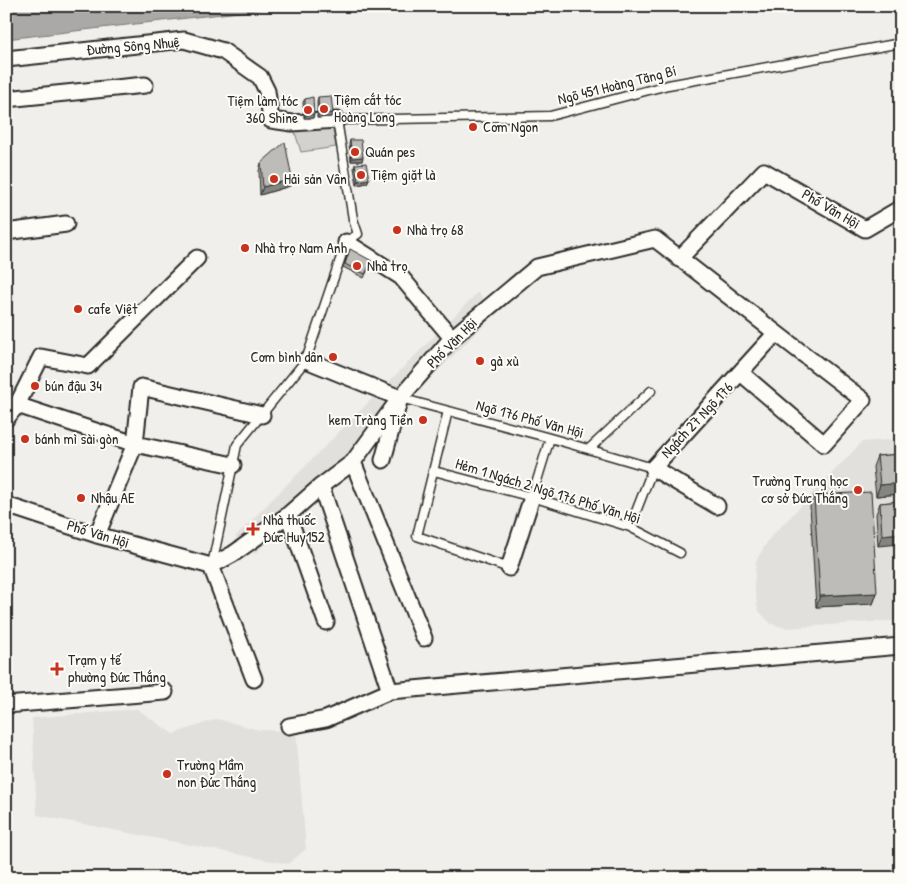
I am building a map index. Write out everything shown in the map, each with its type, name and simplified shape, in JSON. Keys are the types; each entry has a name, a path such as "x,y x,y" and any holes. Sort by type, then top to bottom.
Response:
{"street":[{"name":"Đường Sông Nhuệ","path":"6,59 184,40 223,51 260,77 267,91 271,120 292,123 337,120"},
{"path":"6,99 144,85"},
{"name":"Phố Văn Hội","path":"6,505 97,535 211,566 233,554 288,515 321,486 353,462 400,398 452,338 538,267 655,239 680,259 764,171 865,229 901,208"},
{"path":"6,232 66,224"},
{"path":"346,242 401,278 452,338"},
{"path":"6,419 17,405 41,357 88,366 197,258"},
{"path":"680,259 863,400 824,444 741,373"},
{"name":"Ngách 27 Ngõ 176","path":"653,468 776,333"},
{"path":"306,360 400,398 383,460"},
{"path":"97,535 136,444 142,387 262,415"},
{"path":"17,405 136,444 233,465"},
{"path":"353,462 424,638"},
{"path":"653,468 717,506"},
{"path":"321,486 390,691"},
{"path":"509,568 532,497"},
{"path":"288,515 326,622"},
{"path":"211,566 254,679"},
{"path":"289,726 326,719 390,691 901,646"},
{"path":"6,705 165,692"}],"lane":[{"name":"Ngõ 451 Hoàng Tăng Bí","path":"337,120 550,116 668,85 901,43"},
{"path":"211,566 237,446 306,360 346,242 358,234 353,219 337,120"},
{"path":"589,449 651,392"},
{"name":"Ngõ 176 Phố Văn Hội","path":"400,398 653,468"},
{"path":"448,411 418,536 509,568"},
{"path":"532,497 550,438"},
{"path":"630,527 653,468"},
{"name":"Hẻm 1 Ngách 2 Ngõ 176 Phố Văn Hội","path":"434,471 532,497 630,527 680,553"}],"shaded area":[{"path":"6,6 291,6 6,39"},
{"path":"332,125 336,147 301,152 293,126"},
{"path":"478,292 494,315 255,554 235,537"},
{"name":"Trường Trung học cơ sở Đức Thắng","path":"901,439 901,620 787,628 771,624 758,610 754,585 756,561 769,539 862,442"},
{"name":"Trường Mầm non Đức Thắng","path":"137,709 173,734 217,719 259,730 296,731 306,849 288,864 37,815 32,718"}],"building":[{"name":"Tiệm cắt tóc Hoàng Long","path":"331,96 333,113 319,114 318,97"},
{"name":"Tiệm làm tóc 360 Shine","path":"313,97 314,114 305,115 305,99"},
{"name":"Quán pes","path":"350,140 361,140 363,157 352,158"},
{"name":"Hải sản Vân","path":"285,142 292,179 263,187 261,163"},
{"name":"Tiệm giặt là","path":"366,163 369,179 358,181 355,164"},
{"name":"Nhà trọ","path":"350,249 372,261 365,274 345,264"},
{"path":"901,454 901,483 880,485 877,456"},
{"path":"871,492 877,593 820,596 814,495"},
{"path":"901,501 901,533 882,535 880,503"}],"place":[{"name":"Tiệm cắt tóc Hoàng Long","path":"324,109"},
{"name":"Tiệm làm tóc 360 Shine","path":"308,110"},
{"name":"Cơm Ngon","path":"473,127"},
{"name":"Quán pes","path":"355,152"},
{"name":"Tiệm giặt là","path":"361,175"},
{"name":"Hải sản Vân","path":"274,179"},
{"name":"Nhà trọ 68","path":"397,230"},
{"name":"Nhà trọ Nam Anh","path":"245,248"},
{"name":"Nhà trọ","path":"357,266"},
{"name":"cafe Việt","path":"78,309"},
{"name":"Cơm bình dân","path":"333,357"},
{"name":"gà xù","path":"480,361"},
{"name":"bún đậu 34","path":"35,386"},
{"name":"kem Tràng Tiền","path":"423,420"},
{"name":"bánh mì sài gòn","path":"25,439"},
{"name":"Trường Trung học cơ sở Đức Thắng","path":"858,490"},
{"name":"Nhậu AE","path":"81,498"},
{"name":"Nhà thuốc Đức Huy152","path":"253,529"},
{"name":"Trạm y tế phường Đức Thắng","path":"57,669"},
{"name":"Trường Mầm non Đức Thắng","path":"167,774"}]}
